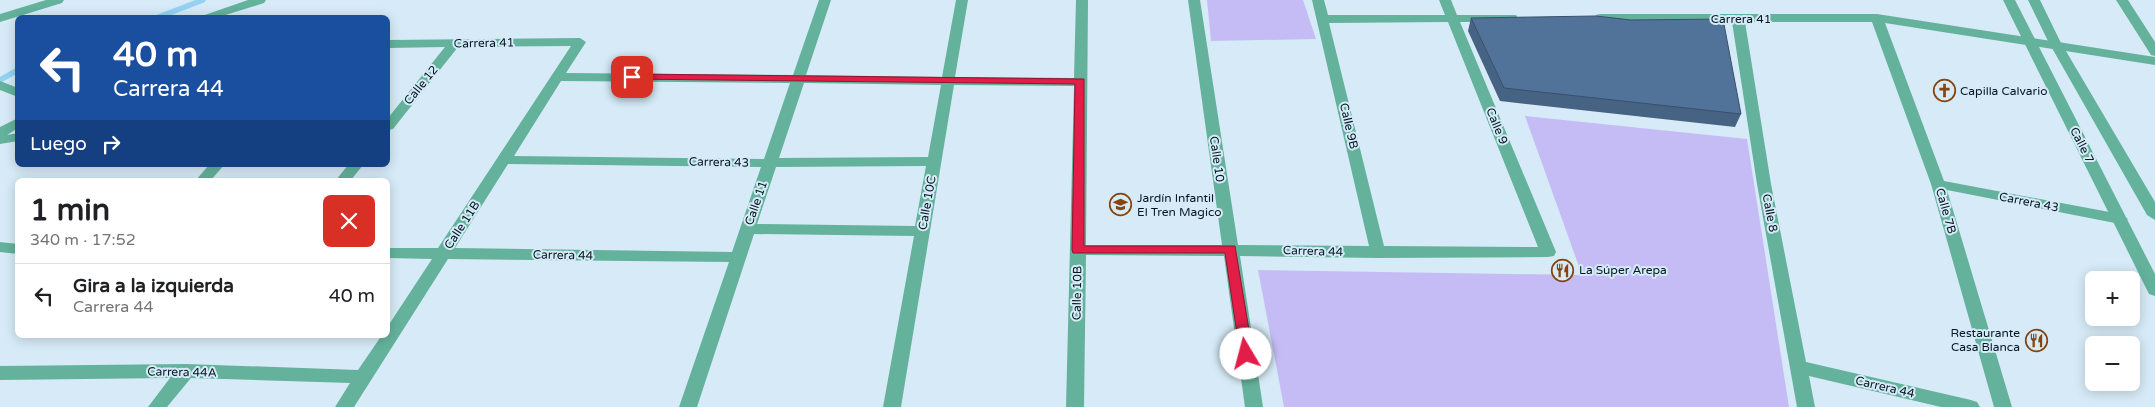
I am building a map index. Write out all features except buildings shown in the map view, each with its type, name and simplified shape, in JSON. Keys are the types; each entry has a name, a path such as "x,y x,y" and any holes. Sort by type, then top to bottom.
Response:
{"street":[{"path":"0,18 58,0"},
{"path":"212,15 260,0"},
{"name":"Calle 11","path":"688,407 825,0"},
{"name":"Calle 10C","path":"892,407 962,0"},
{"name":"Calle 10B","path":"1076,407 1082,0"},
{"name":"Calle 10","path":"1194,0 1254,407"},
{"name":"Calle 9B","path":"1318,0 1378,253"},
{"name":"Calle 9","path":"1445,0 1548,252"},
{"name":"Calle 7","path":"2009,0 2155,290"},
{"path":"2034,0 2057,46 2153,208"},
{"path":"2122,0 2155,52"},
{"path":"1323,19 1521,18"},
{"name":"Carrera 41","path":"1590,18 1877,18 2155,61"},
{"name":"Calle 7B","path":"1877,18 1938,184 2003,407"},
{"name":"Calle 8","path":"1738,19 1764,184 1806,407"},
{"name":"Carrera 41","path":"390,44 580,42"},
{"name":"Calle 11B","path":"390,336 580,42"},
{"name":"Calle 12","path":"390,124 456,44"},
{"path":"558,77 1080,82"},
{"path":"1,85 15,92"},
{"path":"0,133 15,124"},
{"path":"0,140 15,138"},
{"name":"Carrera 43","path":"504,160 770,163 934,161"},
{"path":"205,178 215,167"},
{"path":"345,178 354,167"},
{"name":"Carrera 43","path":"1938,184 2120,219"},
{"path":"748,229 922,231"},
{"name":"Carrera 44","path":"1078,250 1231,249 1378,253 1548,252"},
{"name":"Carrera 44","path":"390,253 738,257"},
{"name":"Calle 11B","path":"344,407 388,338"},
{"name":"Carrera 44","path":"1799,367 1971,407"},
{"path":"157,407 186,371"},
{"name":"Carrera 44A","path":"1,374 186,371 363,377"}],"shaded area":[{"path":"1207,0 1303,0 1316,39 1211,41"},
{"path":"1525,116 1747,139 1789,407 1284,407 1258,270 1582,275"}],"waterway":[{"path":"164,15 203,0"},
{"path":"0,80 15,72"}],"place":[{"name":"Capilla Calvario","path":"1944,91"},
{"name":"Jardín Infantil El Tren Magico","path":"1121,205"},
{"name":"La Súper Arepa","path":"1563,270"},
{"name":"Restaurante Casa Blanca","path":"2036,340"}],"route":[{"path":"632,77 1080,82 1078,250 1231,249 1246,354"}]}
